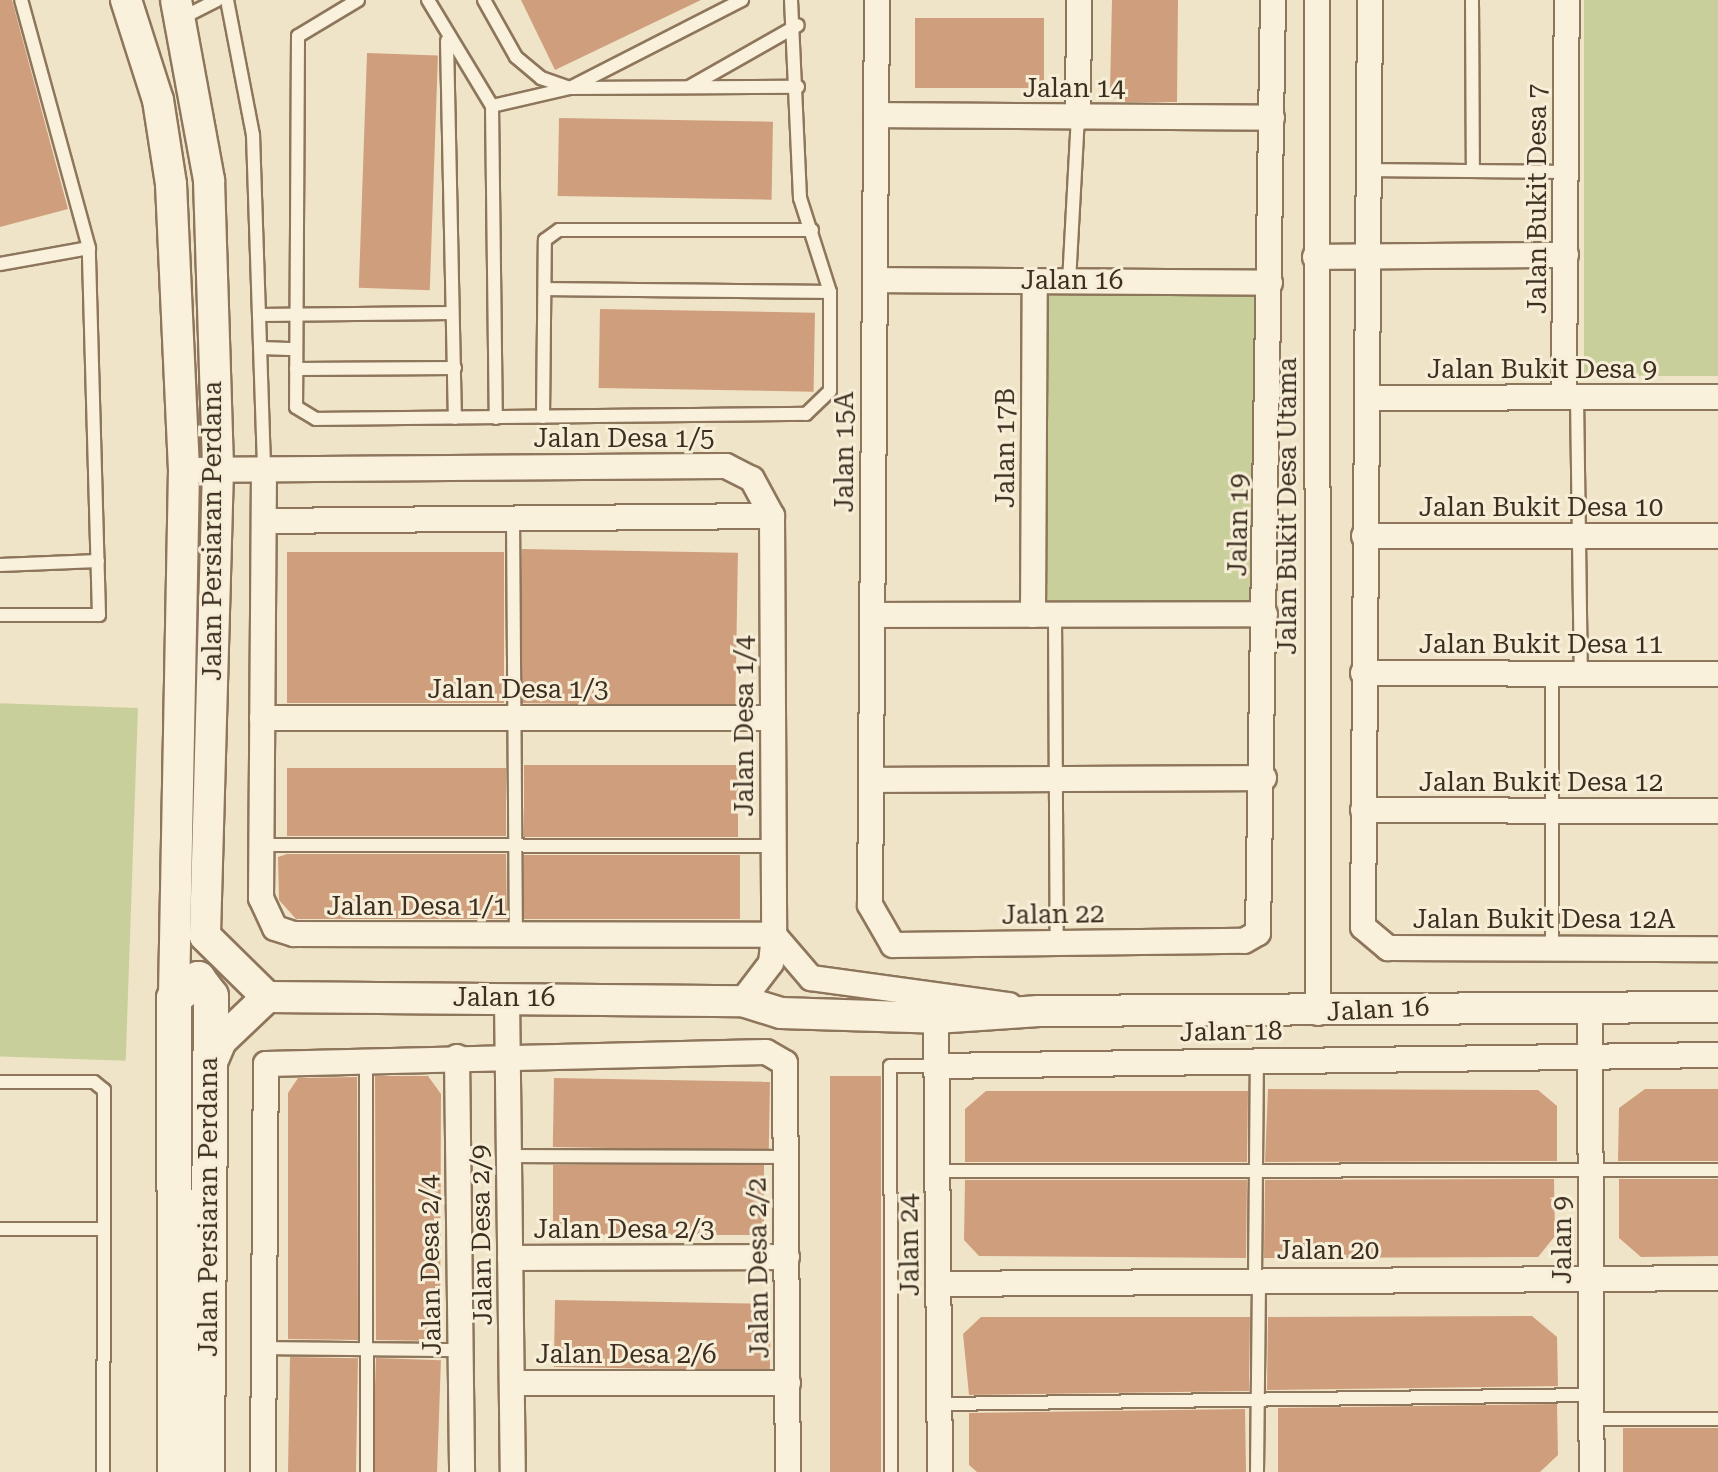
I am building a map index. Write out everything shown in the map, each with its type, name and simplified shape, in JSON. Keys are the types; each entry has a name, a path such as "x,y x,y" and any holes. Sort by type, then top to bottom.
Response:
{"main road":[{"name":"Jalan Persiaran Perdana","path":"175,1472 174,998 198,979 211,996 207,1472"}],"street":[{"name":"Jalan Persiaran Perdana","path":"126,0 158,100 171,184 184,470 172,936 174,998"},
{"name":"Jalan 15A","path":"870,905 877,0"},
{"path":"1078,118 1079,0"},
{"name":"Jalan 19","path":"1258,933 1264,778 1273,0"},
{"name":"Jalan Bukit Desa Utama","path":"1317,0 1318,1013"},
{"path":"1363,810 1370,0"},
{"name":"Jalan Bukit Desa 7","path":"1567,0 1566,255 1571,397"},
{"name":"Jalan Persiaran Perdana","path":"180,8 209,180 218,469 205,936"},
{"name":"Jalan 14","path":"876,115 1272,118"},
{"path":"1315,257 1566,255"},
{"name":"Jalan 16","path":"875,280 1270,283"},
{"name":"Jalan 17B","path":"1035,281 1044,615"},
{"name":"Jalan Bukit Desa 9","path":"1367,398 1718,397"},
{"name":"Jalan Desa 1/5","path":"184,470 726,466 752,479 772,516"},
{"name":"Jalan Desa 1/1","path":"264,470 261,898 275,928 294,934 774,935"},
{"path":"265,521 772,516"},
{"name":"Jalan Desa 1/4","path":"772,516 774,935"},
{"name":"Jalan Bukit Desa 10","path":"1364,536 1718,536"},
{"path":"872,615 1265,614"},
{"name":"Jalan Bukit Desa 11","path":"1363,673 1718,674"},
{"name":"Jalan Desa 1/3","path":"262,718 773,718"},
{"path":"871,780 1264,778"},
{"name":"Jalan Bukit Desa 12","path":"1363,810 1718,811"},
{"name":"Jalan Bukit Desa 12A","path":"1363,810 1361,910 1372,940 1388,948 1718,949"},
{"name":"Jalan 22","path":"870,905 893,945 1244,941 1258,933"},
{"path":"742,1001 771,963 774,935"},
{"name":"Jalan 16","path":"774,935 811,978 1039,1011"},
{"path":"172,936 205,936 267,997 221,1041 209,1070"},
{"name":"Jalan 16","path":"267,997 742,1001 781,1013 936,1018 1039,1011 1318,1013 1718,1007"},
{"name":"Jalan Desa 2/9","path":"507,998 513,1472"},
{"name":"Jalan 9","path":"1590,1007 1592,1472"},
{"name":"Jalan 24","path":"936,1018 940,1472"},
{"name":"Jalan Desa 2/2","path":"507,1057 766,1052 785,1063 788,1472"},
{"name":"Jalan 18","path":"937,1066 1257,1059 1718,1055"},
{"name":"Jalan Desa 2/4","path":"457,1057 462,1472"},
{"path":"263,1472 266,1064 507,1057"},
{"name":"Jalan Desa 2/3","path":"510,1258 787,1257"},
{"name":"Jalan 20","path":"939,1284 1718,1278"},
{"name":"Jalan Desa 2/6","path":"512,1383 788,1383"}],"lane":[{"path":"0,615 99,615 89,248 21,0"},
{"path":"180,8 217,0"},
{"path":"227,0 253,135 264,470"},
{"path":"358,0 298,36 296,407 316,419 806,414 830,391 830,292 800,198 798,25 791,0"},
{"path":"428,0 447,41 492,106 496,418"},
{"path":"484,0 516,57 541,78 570,88 742,0"},
{"path":"1472,0 1473,171"},
{"path":"686,88 798,25"},
{"path":"447,41 455,418"},
{"path":"492,106 570,88 798,87"},
{"path":"1069,282 1078,118"},
{"path":"1370,170 1566,172"},
{"path":"543,417 545,240 559,230 812,230"},
{"path":"0,264 89,248"},
{"path":"545,289 830,292"},
{"path":"259,315 452,313"},
{"path":"261,348 296,349"},
{"path":"296,369 455,368"},
{"path":"1571,397 1579,536 1581,673"},
{"path":"513,517 516,935"},
{"path":"0,565 98,561"},
{"path":"1044,615 1056,779 1057,943"},
{"path":"1552,673 1549,811 1552,950"},
{"path":"261,845 515,848 774,846"},
{"path":"366,1059 367,1472"},
{"path":"1257,1059 1257,1472"},
{"path":"891,1472 890,1066 937,1066"},
{"path":"0,1082 94,1082 104,1090 103,1472"},
{"path":"509,1156 786,1157"},
{"path":"938,1171 1718,1170"},
{"path":"0,1229 104,1229"},
{"path":"263,1348 460,1350"},
{"path":"940,1404 1258,1395 1592,1407 1718,1419"}],"green space":[{"path":"1584,0 1718,0 1718,376 1584,376"},
{"path":"1035,281 1270,281 1270,615 1035,615"},
{"path":"0,703 138,708 126,1061 0,1056"}],"building":[{"path":"0,0 12,0 68,209 0,227"},
{"path":"521,0 701,0 555,70"},
{"path":"1112,0 1178,0 1177,102 1120,102 1110,91"},
{"path":"915,18 1044,18 1044,88 915,88"},
{"path":"367,53 438,55 430,290 359,288"},
{"path":"559,118 773,122 772,200 558,196"},
{"path":"600,309 815,313 814,392 599,388"},
{"path":"522,549 738,553 735,707 519,703"},
{"path":"287,552 504,552 504,703 287,703"},
{"path":"524,765 738,765 738,837 524,837"},
{"path":"287,768 506,768 506,836 287,836"},
{"path":"287,854 506,854 507,919 296,919 279,900 278,857"},
{"path":"524,855 740,855 740,919 524,919"},
{"path":"375,1076 428,1076 441,1094 440,1341 376,1340"},
{"path":"830,1076 881,1076 881,1472 830,1472"},
{"path":"357,1077 358,1340 288,1339 288,1093 298,1078"},
{"path":"554,1078 770,1082 769,1151 553,1147"},
{"path":"1268,1089 1538,1090 1557,1106 1557,1161 1265,1162"},
{"path":"1645,1089 1718,1089 1718,1161 1618,1161 1619,1108"},
{"path":"986,1091 1248,1091 1247,1162 965,1162 965,1109"},
{"path":"553,1165 764,1165 764,1235 553,1235"},
{"path":"1554,1179 1555,1236 1538,1257 1264,1258 1265,1180"},
{"path":"1619,1179 1718,1179 1718,1256 1641,1257 1619,1238"},
{"path":"965,1180 1247,1180 1246,1258 979,1256 964,1240"},
{"path":"555,1300 771,1304 770,1371 554,1367"},
{"path":"1532,1316 1557,1337 1558,1386 1267,1390 1268,1317"},
{"path":"981,1317 1250,1317 1249,1391 969,1395 963,1334"},
{"path":"290,1357 358,1358 356,1472 288,1472"},
{"path":"376,1358 441,1360 437,1472 372,1472"},
{"path":"1557,1404 1558,1455 1540,1472 1278,1472 1278,1408"},
{"path":"1245,1409 1246,1472 977,1472 969,1465 969,1413"},
{"path":"1623,1428 1718,1428 1718,1472 1623,1472"}]}
